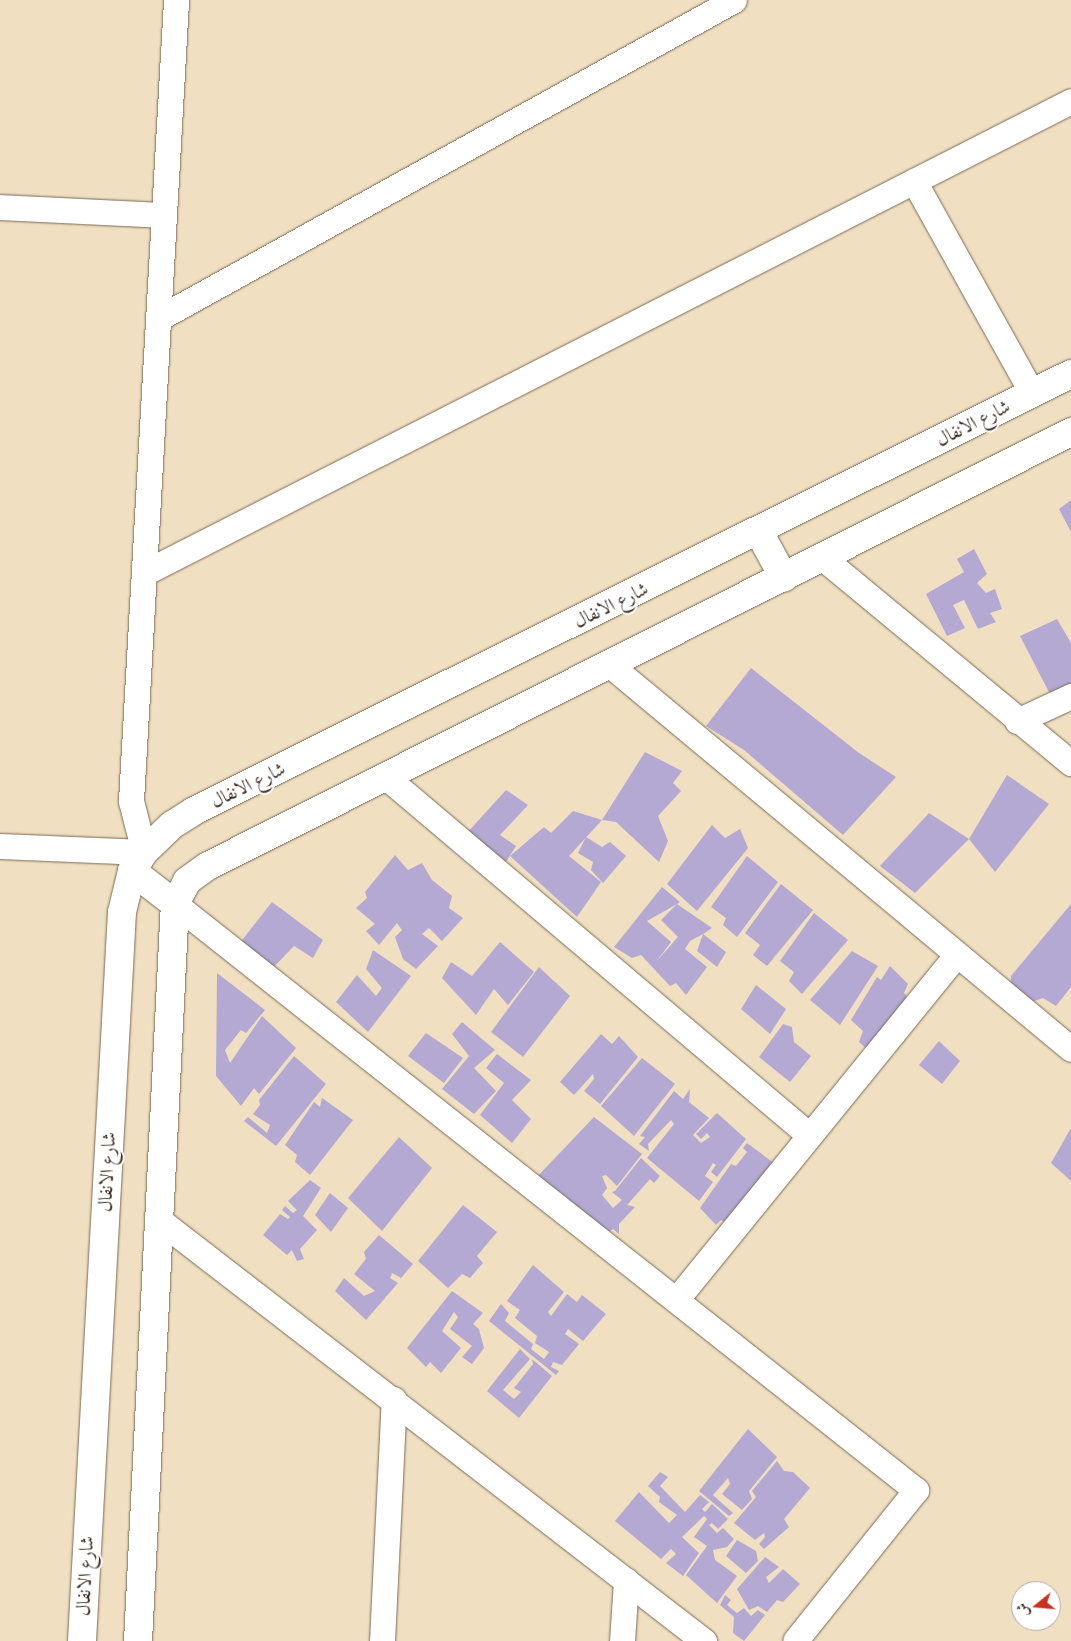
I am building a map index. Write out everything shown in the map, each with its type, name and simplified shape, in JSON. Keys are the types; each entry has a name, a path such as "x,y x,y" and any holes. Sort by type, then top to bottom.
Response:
{"main road":[{"name":"شارع الانفال","path":"82,1641 122,912 138,861 172,825 194,811 759,532 1071,374"},
{"path":"138,1641 175,904 195,873 1071,432"},
{"path":"759,532 784,578"},
{"path":"138,861 175,904"}],"street":[{"path":"0,846 138,861 131,801 176,0"},
{"path":"159,318 734,0"},
{"path":"144,574 1071,101"},
{"path":"914,181 1032,394"},
{"path":"0,207 164,215"},
{"path":"824,558 1017,721 1071,763"},
{"path":"610,665 956,956 1071,1049"},
{"path":"1017,721 1071,696"},
{"path":"386,776 810,1135"},
{"path":"175,904 916,1490 795,1641"},
{"path":"676,1300 956,956"},
{"path":"159,1220 394,1399 704,1641"},
{"path":"382,1641 394,1399"},
{"path":"622,1641 626,1580"}],"building":[{"path":"1071,500 1071,532 1059,509"},
{"path":"974,549 987,574 977,583 986,593 995,589 1002,609 990,613 996,622 978,629 964,600 953,605 965,628 947,636 926,594 964,572 957,559"},
{"path":"1057,619 1071,643 1071,692 1052,698 1020,636"},
{"path":"751,668 859,753 896,777 843,835 744,750 706,726"},
{"path":"645,752 682,771 673,783 681,791 658,816 668,841 659,862 616,822 602,820"},
{"path":"1007,775 1049,804 995,872 969,839"},
{"path":"506,790 528,805 500,835 516,846 504,865 467,833"},
{"path":"573,811 602,820 569,856 601,882 577,917 510,856 544,827 551,833"},
{"path":"929,813 969,839 915,893 880,866"},
{"path":"712,825 725,838 740,829 748,848 697,911 667,884"},
{"path":"586,837 602,847 610,842 626,856 603,883 591,870 593,862 578,853"},
{"path":"395,855 408,870 422,863 432,880 452,896 449,908 463,918 442,941 429,928 422,934 438,946 416,969 403,959 395,937 402,930 397,923 379,945 366,931 375,924 356,908 367,898 365,892"},
{"path":"747,856 778,882 737,937 723,925 726,918 711,907"},
{"path":"781,884 813,910 767,966 753,955 760,945 745,933"},
{"path":"662,887 680,902 677,904 712,928 690,941 685,949 707,967 686,995 676,983 670,986 641,955 632,958 614,947","holes":["677,904 661,920 678,937 656,962 671,942 647,921"]},
{"path":"272,902 323,940 313,958 294,946 270,971 239,944"},
{"path":"1071,904 1071,987 1056,1006 1043,998 1023,1005 1010,993 1011,976"},
{"path":"814,913 848,940 802,994 789,981 794,972 780,961"},
{"path":"703,934 726,952 717,967 697,951"},
{"path":"500,942 534,972 508,1005 494,989 476,1015 442,978 451,962 472,976"},
{"path":"373,950 411,976 368,1032 336,1002 357,975 376,996 382,988 366,969"},
{"path":"852,951 878,966 840,1025 810,1000"},
{"path":"890,966 908,984 904,993 913,1003 869,1051 859,1042 863,1031 851,1020 877,977 881,980"},
{"path":"539,967 570,996 523,1057 491,1032"},
{"path":"217,973 265,1010 246,1033 241,1030 225,1050 230,1063 262,1016 296,1048 259,1094 254,1088 241,1106 216,1076"},
{"path":"756,985 786,1009 770,1034 741,1009"},
{"path":"462,1022 495,1050 474,1068 496,1091 474,1114 442,1089 469,1056 452,1034"},
{"path":"783,1024 792,1027 794,1042 811,1056 790,1082 759,1057"},
{"path":"426,1033 463,1058 444,1083 408,1056"},
{"path":"601,1034 612,1044 619,1036 638,1057 600,1104 584,1091 594,1079 593,1074 574,1095 560,1082"},
{"path":"939,1041 960,1061 942,1084 919,1065"},
{"path":"497,1054 531,1080 512,1100 531,1119 512,1143 480,1115 504,1083 486,1068"},
{"path":"294,1056 326,1084 276,1146 244,1121 248,1117 267,1133 270,1125 253,1114 260,1105 259,1100"},
{"path":"642,1058 675,1084 634,1136 601,1106"},
{"path":"690,1089 689,1102 709,1118 693,1135 701,1143 710,1137 707,1133 701,1139 696,1134 717,1113 746,1139 717,1177 711,1172 716,1165 713,1163 705,1176 713,1182 699,1201 647,1158 674,1124 671,1120 648,1144 649,1151 639,1144 645,1137 640,1136 674,1091 683,1099"},
{"path":"322,1098 353,1120 310,1175 295,1162 297,1155 285,1145 314,1102 320,1107"},
{"path":"594,1117 642,1154 617,1186 606,1175 602,1176 607,1188 602,1195 613,1208 622,1200 612,1192 615,1191 641,1158 660,1176 654,1183 650,1179 627,1205 635,1207 619,1224 619,1234 613,1229 600,1239 535,1179"},
{"path":"1071,1128 1071,1181 1051,1163"},
{"path":"399,1137 432,1168 382,1231 348,1198"},
{"path":"747,1143 778,1166 733,1229 721,1220 716,1225 700,1208 731,1164 736,1166 747,1152 743,1148"},
{"path":"310,1180 321,1188 303,1216 317,1230 300,1249 304,1259 297,1261 292,1250 287,1255 263,1235 280,1214 288,1219 290,1217 282,1210 285,1206 293,1213 297,1210 288,1201"},
{"path":"330,1193 348,1208 331,1232 315,1215"},
{"path":"463,1205 497,1232 477,1256 483,1263 470,1278 462,1274 448,1288 418,1261"},
{"path":"379,1235 413,1264 401,1278 392,1273 390,1278 398,1283 366,1320 335,1291 344,1278 364,1296 375,1291 354,1274 366,1259 364,1252"},
{"path":"533,1265 564,1292 548,1312 551,1316 567,1294 577,1302 582,1295 606,1314 583,1341 568,1329 565,1334 579,1344 562,1365 553,1362 551,1367 559,1371 556,1375 489,1321 501,1304 509,1313 505,1321 533,1344 531,1349 544,1359 549,1352 535,1343 537,1336 515,1318 520,1310 507,1301"},
{"path":"452,1291 483,1313 473,1324 479,1329 484,1348 472,1364 462,1357 472,1346 450,1329 458,1317 454,1312 442,1331 461,1348 441,1373 430,1362 426,1367 407,1348"},
{"path":"520,1349 530,1359 503,1390 514,1399 521,1392 514,1388 533,1364 532,1359 552,1376 519,1418 487,1391"},
{"path":"748,1429 777,1457 749,1491 752,1499 742,1510 722,1494 730,1484 728,1478 713,1495 733,1513 729,1516 699,1491"},
{"path":"777,1461 784,1471 793,1472 810,1488 784,1519 789,1527 764,1549 759,1544 765,1537 764,1533 755,1540 734,1523 756,1497 752,1491"},
{"path":"660,1472 668,1477 660,1486 685,1512 700,1495 709,1502 702,1509 705,1512 712,1504 728,1519 718,1529 712,1523 709,1525 717,1533 723,1528 734,1539 727,1547 713,1550 715,1560 737,1576 717,1603 686,1575 707,1546 694,1537 707,1519 704,1516 682,1537 699,1553 683,1576 666,1563 676,1554 671,1549 661,1559 615,1521 639,1492 669,1523 677,1515 659,1502 660,1497 648,1486"},
{"path":"737,1540 756,1551 758,1561 746,1573 726,1556"},
{"path":"765,1557 779,1567 766,1577 769,1583 783,1569 800,1584 783,1602 777,1600 767,1612 758,1606 749,1610 737,1589"},
{"path":"725,1595 731,1600 727,1605 737,1613 744,1608 751,1616 758,1610 765,1615 744,1641 733,1633 734,1617 720,1605"}]}
